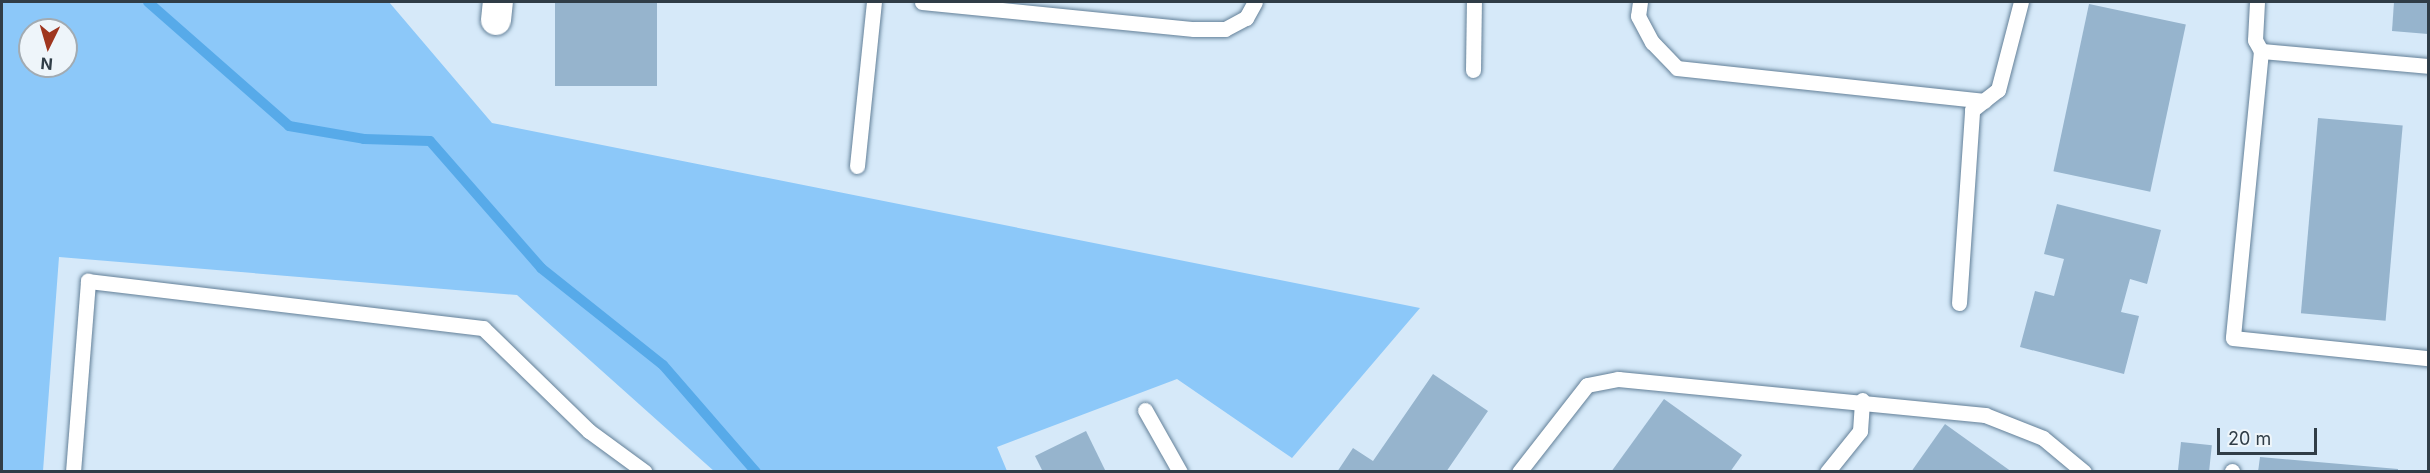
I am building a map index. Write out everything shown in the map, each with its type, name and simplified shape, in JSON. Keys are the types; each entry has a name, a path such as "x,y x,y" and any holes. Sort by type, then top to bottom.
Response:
{"lane":[{"path":"856,166 874,2"},
{"path":"922,2 1194,29 1225,29 1246,18 1255,2"},
{"path":"1473,70 1474,2"},
{"path":"1640,2 1638,16 1652,42 1677,68 1984,101"},
{"path":"1959,303 1972,110 1998,90 2021,2"},
{"path":"2257,2 2255,40 2261,51 2233,338 2428,358"},
{"path":"2261,51 2428,66"},
{"path":"73,471 88,281 483,328 589,431 645,471"},
{"path":"1519,471 1587,385 1618,379 1862,400 1985,414 2043,438 2084,471"},
{"path":"1827,471 1860,431 1862,400"},
{"path":"1145,410 1180,471"}],"shaded area":[{"path":"2,2 389,2 492,123 1420,308 1292,458 1177,379 997,447 1007,471 715,472 517,295 59,257 43,471 2,471"}],"building":[{"path":"555,2 657,2 657,86 555,86"},
{"path":"2394,2 2428,2 2428,34 2392,31"},
{"path":"2089,4 2186,25 2150,192 2053,171"},
{"path":"2318,118 2403,125 2386,321 2301,313"},
{"path":"2057,204 2161,230 2147,284 2130,279 2121,312 2139,316 2124,374 2020,347 2035,291 2054,296 2064,259 2044,254"},
{"path":"1433,374 1488,411 1446,472 1337,472 1353,448 1373,461"},
{"path":"1664,399 1742,455 1730,472 1611,472"},
{"path":"1945,424 2012,472 1911,472"},
{"path":"1086,431 1106,472 1043,472 1035,456"},
{"path":"2181,442 2212,445 2209,472 2178,472"},
{"path":"2260,457 2398,469 2398,472 2258,472"}],"waterway":[{"path":"148,2 289,126 364,139 430,141 541,268 663,365 756,472"}]}
